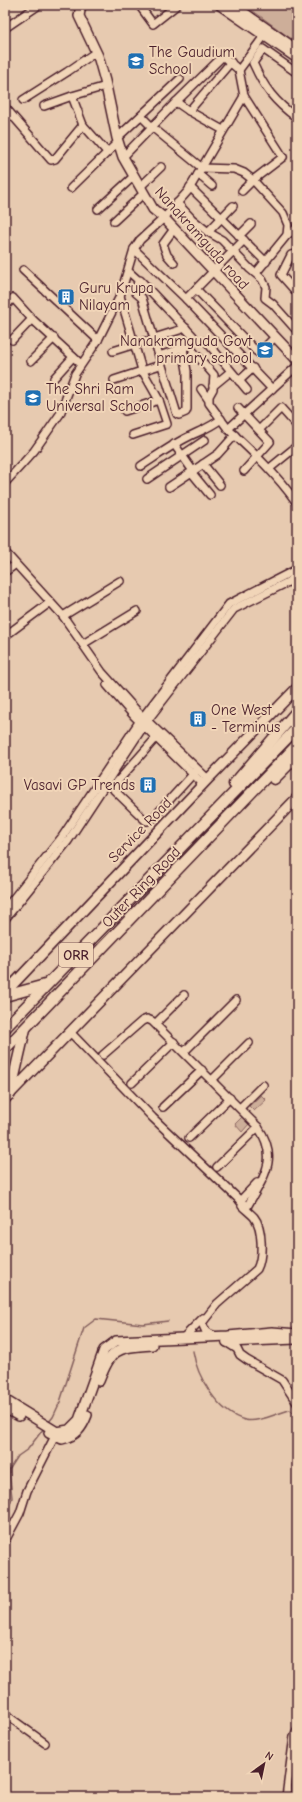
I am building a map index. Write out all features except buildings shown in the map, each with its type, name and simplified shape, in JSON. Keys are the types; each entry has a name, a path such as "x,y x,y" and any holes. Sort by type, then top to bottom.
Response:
{"highway":[{"name":"ORR","path":"193,834 251,763 297,711"},
{"name":"Outer Ring Road","path":"5,1028 297,728"},
{"name":"Outer Ring Road","path":"5,1049 297,745"},
{"name":"ORR","path":"203,844 297,756"},
{"path":"5,996 48,984"},
{"path":"7,1097 25,1029"}],"main road":[{"name":"Nanakramguda road","path":"81,5 78,16 96,52 106,86 117,140 123,157 141,190 153,209 164,218 297,360"},
{"path":"220,5 297,58"},
{"path":"232,5 297,50"},
{"name":"Service Road","path":"5,992 205,782 297,688"},
{"path":"7,1097 297,798"},
{"path":"180,1340 272,1332 297,1334"},
{"path":"6,1410 56,1434 69,1430 79,1420 106,1348 118,1341 180,1340 226,1342 287,1338 297,1339"},
{"path":"5,1400 44,1428"}],"street":[{"path":"5,28 39,5"},
{"path":"139,5 153,24 177,5"},
{"path":"239,70 264,36"},
{"path":"297,73 263,49 253,63 259,77 276,101 297,118"},
{"path":"23,100 96,52"},
{"path":"123,157 222,57 239,70 244,96 283,157 253,180 242,191"},
{"path":"189,111 230,62"},
{"path":"71,188 141,116 180,79"},
{"path":"44,106 106,86"},
{"path":"72,96 82,125 107,152"},
{"path":"5,483 34,451 60,414 75,374 98,340 120,296 134,249 140,240 177,204 190,187 244,96"},
{"path":"176,102 223,130"},
{"path":"5,107 49,159 52,160 82,125"},
{"path":"141,116 200,171 212,186"},
{"path":"114,221 161,167"},
{"path":"200,171 236,170 253,180 283,213 288,225 287,235"},
{"path":"98,210 134,176"},
{"path":"190,187 266,262"},
{"path":"177,204 208,232 222,240 250,269 262,279 266,287 265,298 273,304 297,331"},
{"path":"208,232 233,206"},
{"path":"186,299 234,251 251,224"},
{"path":"256,273 287,235 297,228"},
{"path":"174,229 163,244 167,255 174,262"},
{"path":"134,249 186,299 272,389"},
{"path":"297,254 291,255 281,275 297,293"},
{"path":"23,270 98,340"},
{"path":"127,273 137,282 140,280 193,336 193,343 159,356"},
{"path":"137,282 136,293 142,298 159,356 179,415 186,412 187,409 188,371 183,348"},
{"path":"196,289 259,353 275,336"},
{"path":"120,296 142,370 159,400 167,424 134,435"},
{"path":"5,307 13,298 32,319 81,364"},
{"path":"12,340 32,319"},
{"path":"154,338 186,328"},
{"path":"31,361 54,338"},
{"path":"113,351 144,341"},
{"path":"206,341 230,372 247,390"},
{"path":"193,351 214,375 213,386 208,399"},
{"path":"54,378 74,357"},
{"path":"114,380 157,366"},
{"path":"228,429 297,366"},
{"path":"239,381 253,368"},
{"path":"213,386 230,372"},
{"path":"201,389 208,399 208,403 228,429 259,456 297,502"},
{"path":"125,411 159,400"},
{"path":"238,408 270,439 270,442 259,456 244,472"},
{"path":"262,427 281,408 297,426"},
{"path":"141,466 174,444 213,426 221,419"},
{"path":"170,487 218,454 235,435"},
{"path":"147,479 205,440"},
{"path":"174,444 183,455 192,472 210,495"},
{"path":"270,468 297,446"},
{"path":"203,464 220,485"},
{"path":"5,552 63,616 102,672 156,738 195,772"},
{"path":"5,558 60,618 98,675 205,782"},
{"path":"5,572 12,567"},
{"path":"5,909 62,837 143,721 227,613 236,599 297,568"},
{"path":"227,613 290,581 297,574"},
{"path":"63,616 120,581"},
{"path":"5,636 48,604"},
{"path":"83,644 137,611"},
{"path":"5,919 68,841 143,721"},
{"path":"156,738 115,786 115,792 145,820 151,820 179,792 181,786 195,772"},
{"path":"156,1023 184,996"},
{"path":"184,1052 236,1000"},
{"path":"103,1055 142,1021 147,1019 156,1023 258,1127 267,1141 269,1149 269,1162 263,1178 246,1208"},
{"path":"69,1033 153,1118 240,1201 254,1217 259,1228 261,1254 257,1269 217,1304 201,1322 180,1340"},
{"path":"69,1033 153,1122 246,1208"},
{"path":"132,1083 174,1042"},
{"path":"212,1080 249,1042"},
{"path":"163,1107 202,1070"},
{"path":"240,1108 263,1085"},
{"path":"189,1138 230,1098"},
{"path":"217,1167 258,1127"},
{"path":"240,1201 263,1178"},
{"path":"201,1322 206,1332 217,1336 237,1349 240,1355 247,1360 282,1380 297,1403"},
{"path":"5,1541 20,1513 27,1491 56,1434"},
{"path":"5,1714 45,1743"},
{"path":"286,1797 294,1736 297,1730"}],"shaded area":[{"path":"245,5 297,5 297,43"},
{"path":"261,1095 266,1100 254,1111 249,1106"},
{"path":"242,1117 249,1124 242,1132 235,1124"}],"waterway":[{"path":"48,1423 53,1417 60,1402 84,1328 96,1319 143,1324 168,1321"},
{"path":"193,1351 199,1372 210,1393 226,1410 235,1416 250,1421 290,1410 297,1415"},
{"path":"5,1517 12,1498 9,1470 18,1456 28,1449 44,1428"}],"place":[{"name":"The Gaudium School","path":"136,61"},
{"name":"Guru Krupa Nilayam","path":"66,297"},
{"name":"Nanakramguda Govt primary school","path":"265,350"},
{"name":"The Shri Ram Universal School","path":"33,398"},
{"name":"One West - Terminus","path":"198,719"},
{"name":"Vasavi GP Trends","path":"148,785"}]}
